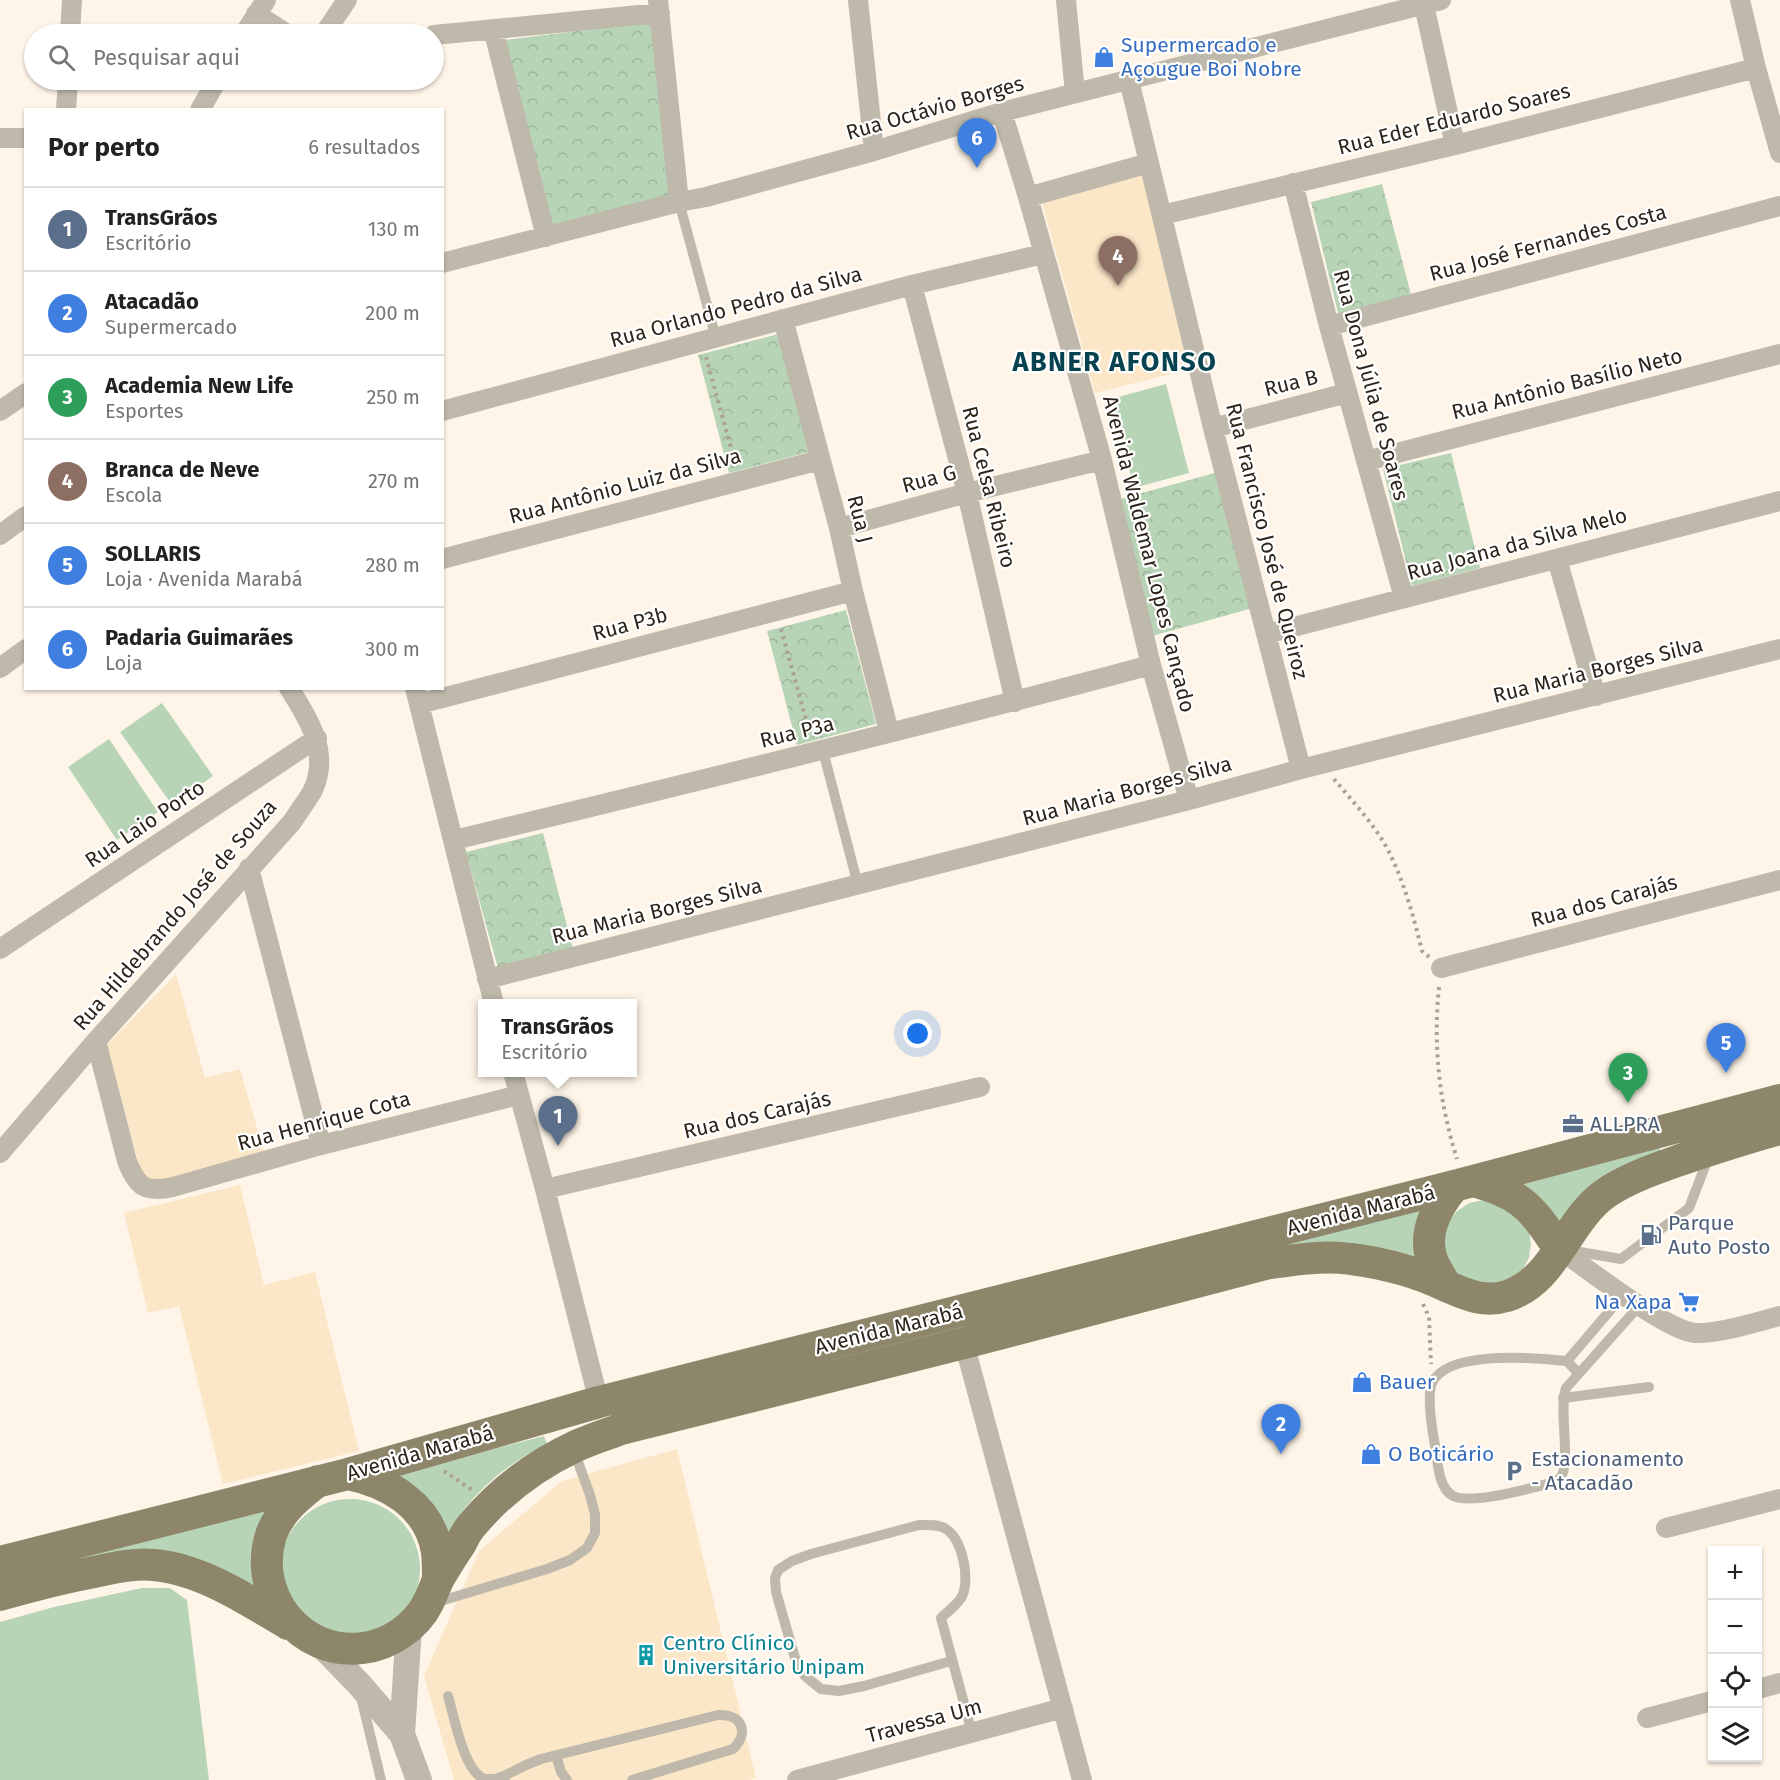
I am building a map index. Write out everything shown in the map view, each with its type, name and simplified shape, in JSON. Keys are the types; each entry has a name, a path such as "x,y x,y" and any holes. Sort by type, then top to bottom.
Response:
{"main road":[{"name":"Avenida Marabá","path":"0,1562 348,1474 598,1402 1464,1183 1780,1100"},
{"name":"Avenida Marabá","path":"425,1604 472,1524 518,1480 573,1448 621,1429 964,1343 1269,1263 1313,1258 1350,1259 1403,1270 1466,1295 1484,1298 1506,1296 1528,1286 1547,1269 1579,1219 1606,1194 1645,1173 1780,1129"},
{"path":"1446,1286 1429,1249 1429,1231 1439,1207 1464,1183 1506,1192 1519,1200 1541,1221 1559,1249"},
{"path":"0,1594 56,1579 119,1567 154,1565 191,1573 234,1592 308,1636 340,1648 363,1648 385,1642 425,1604 436,1550 427,1523 410,1500 385,1485 348,1474"},
{"path":"308,1636 280,1611 269,1587 266,1561 272,1534 285,1511 301,1494 318,1481"}],"street":[{"path":"71,24 72,0"},
{"path":"331,24 347,0"},
{"path":"858,0 874,151"},
{"path":"1066,0 1075,93"},
{"path":"1740,0 1780,153"},
{"path":"1432,2 1455,145"},
{"name":"Rua Octávio Borges","path":"444,262 706,197 874,151 1002,112 1129,80 1377,8 1432,2"},
{"path":"444,34 659,6 679,202"},
{"path":"250,24 261,7 277,24"},
{"path":"493,28 546,237"},
{"name":"Rua Eder Eduardo Soares","path":"1162,215 1455,145 1756,68"},
{"name":"Rua Francisco José de Queiroz","path":"1129,80 1213,428 1301,769"},
{"path":"66,108 67,90"},
{"path":"201,108 212,90"},
{"name":"Avenida Waldemar Lopes Cançado","path":"1002,112 1102,460 1151,665 1189,800"},
{"path":"0,138 24,138"},
{"path":"1028,197 1149,164"},
{"name":"Rua Dona Júlia de Soares","path":"1293,183 1329,326 1404,598"},
{"name":"Rua José Fernandes Costa","path":"1329,326 1780,206"},
{"name":"Rua Orlando Pedro da Silva","path":"444,410 912,285 1043,254"},
{"name":"Rua Celsa Ribeiro","path":"912,285 967,493 1015,702"},
{"name":"Rua J","path":"783,319 839,528 889,732"},
{"name":"Rua Antônio Basílio Neto","path":"1366,461 1780,354"},
{"name":"Rua B","path":"1213,428 1347,393"},
{"path":"0,411 24,394"},
{"name":"Rua Antônio Luiz da Silva","path":"444,558 820,460"},
{"name":"Rua G","path":"839,528 967,493 1102,460"},
{"name":"Rua Joana da Silva Melo","path":"1266,634 1780,501"},
{"path":"0,535 24,517"},
{"path":"1557,559 1596,696"},
{"name":"Rua P3b","path":"444,690 853,591"},
{"name":"Rua Maria Borges Silva","path":"487,979 1189,800 1301,769 1780,649"},
{"path":"0,668 24,650"},
{"name":"Rua P3a","path":"454,840 819,752 1151,665"},
{"name":"Rua Hildebrando José de Souza","path":"0,1153 96,1041 292,822 313,789 320,763 317,738 290,690"},
{"name":"Rua P3b","path":"417,696 442,690"},
{"path":"417,696 493,999"},
{"name":"Rua Laio Porto","path":"0,949 317,738"},
{"path":"249,868 321,1145"},
{"name":"Rua dos Carajás","path":"1441,968 1780,880"},
{"name":"Rua Henrique Cota","path":"96,1041 133,1176 141,1186 156,1190 519,1095"},
{"path":"514,1077 598,1402"},
{"name":"Rua dos Carajás","path":"545,1189 980,1087"},
{"path":"1559,1249 1632,1300 1675,1326 1693,1333 1718,1330 1780,1316"},
{"path":"964,1343 1082,1780"},
{"path":"1666,1528 1780,1499"},
{"path":"402,1734 425,1604"},
{"path":"308,1636 359,1684 402,1734 419,1780"},
{"path":"1762,1688 1780,1683"},
{"path":"1647,1718 1708,1702"},
{"name":"Travessa Um","path":"797,1780 1063,1708"}],"lane":[{"path":"679,202 709,340"},
{"path":"819,752 858,885"},
{"path":"1559,1249 1621,1259 1689,1208 1711,1150"},
{"path":"1567,1360 1632,1300"},
{"path":"1578,1373 1567,1360 1524,1357 1483,1359 1461,1363 1438,1375 1432,1383 1430,1411 1441,1478 1446,1491 1455,1497 1467,1499 1487,1497 1552,1483 1560,1478 1564,1472 1565,1460 1563,1398 1566,1388 1578,1373 1632,1300"},
{"path":"1563,1398 1649,1387"},
{"path":"425,1604 548,1569 570,1560 587,1548 595,1533 595,1514 573,1448"},
{"path":"951,1661 864,1686 839,1691 821,1689 805,1676 795,1658 776,1592 775,1578 778,1570 792,1561 811,1554 919,1525 946,1528 955,1538 963,1560 966,1581 961,1598 941,1618 972,1733"},
{"path":"359,1684 381,1780"},
{"path":"448,1696 469,1762 481,1777 488,1780 505,1778 526,1765 556,1755 718,1715 729,1715 737,1719 741,1726 740,1742 733,1749 632,1780"},
{"path":"556,1755 561,1772 567,1780"}],"path":[{"path":"709,340 741,481"},
{"path":"776,611 819,752"},
{"path":"1322,764 1363,814 1389,852 1408,896 1422,951 1441,968 1436,1021 1437,1070 1443,1110 1464,1183"},
{"path":"1403,1270 1419,1293 1429,1317 1432,1383"},
{"path":"441,1469 478,1494"}],"shaded area":[{"path":"1144,175 1191,369 1095,393 1042,203"},
{"path":"176,974 205,1078 240,1069 264,1152 153,1181 144,1175 139,1165 107,1045"},
{"path":"240,1185 264,1285 315,1272 359,1451 223,1484 179,1306 148,1313 124,1213"},
{"path":"677,1449 756,1778 750,1780 454,1780 424,1676 479,1551 562,1481"}],"green space":[{"path":"651,22 670,196 551,227 504,40"},
{"path":"1382,184 1413,302 1340,321 1311,202"},
{"path":"782,333 813,451 729,473 698,355"},
{"path":"1166,384 1189,473 1134,488 1111,399"},
{"path":"1451,453 1480,568 1412,586 1383,469"},
{"path":"1218,472 1253,608 1152,636 1117,500"},
{"path":"846,610 876,724 797,745 767,631"},
{"path":"162,703 213,776 172,805 120,732"},
{"path":"109,739 158,812 117,840 68,767"},
{"path":"543,833 574,953 499,972 466,852"},
{"path":"1658,1145 1661,1151 1555,1231 1515,1185"},
{"path":"1484,1200 1499,1202 1529,1230 1531,1244 1529,1258 1522,1271 1499,1287 1458,1279 1442,1254 1447,1224 1456,1212 1469,1203"},
{"path":"1432,1206 1426,1269 1238,1257"},
{"path":"544,1436 547,1444 515,1462 474,1498 462,1512 443,1543 386,1477"},
{"path":"350,1499 377,1504 399,1520 415,1542 420,1569 415,1596 399,1618 377,1634 350,1639 323,1634 301,1618 285,1596 280,1569 285,1542 301,1520 323,1504"},
{"path":"268,1509 261,1599 239,1582 55,1569 52,1561"},
{"path":"142,1588 170,1588 187,1600 209,1780 0,1780 0,1622 54,1607"}],"place":[{"name":"Supermercado e Açougue Boi Nobre","path":"1104,57"},
{"name":"Padaria Guimarães","path":"977,168"},
{"name":"Branca de Neve","path":"1118,286"},
{"name":"SOLLARIS","path":"1726,1073"},
{"name":"Academia New Life","path":"1628,1103"},
{"name":"ALLPRA","path":"1573,1124"},
{"name":"TransGrãos","path":"558,1146"},
{"name":"Parque Auto Posto","path":"1651,1235"},
{"name":"Na Xapa","path":"1689,1302"},
{"name":"Bauer","path":"1362,1382"},
{"name":"Atacadão","path":"1281,1454"},
{"name":"O Boticário","path":"1371,1454"},
{"name":"Estacionamento - Atacadão","path":"1514,1471"},
{"name":"Centro Clínico Universitário Unipam","path":"646,1655"}],"district":[{"name":"ABNER AFONSO","path":"1115,362"}]}
